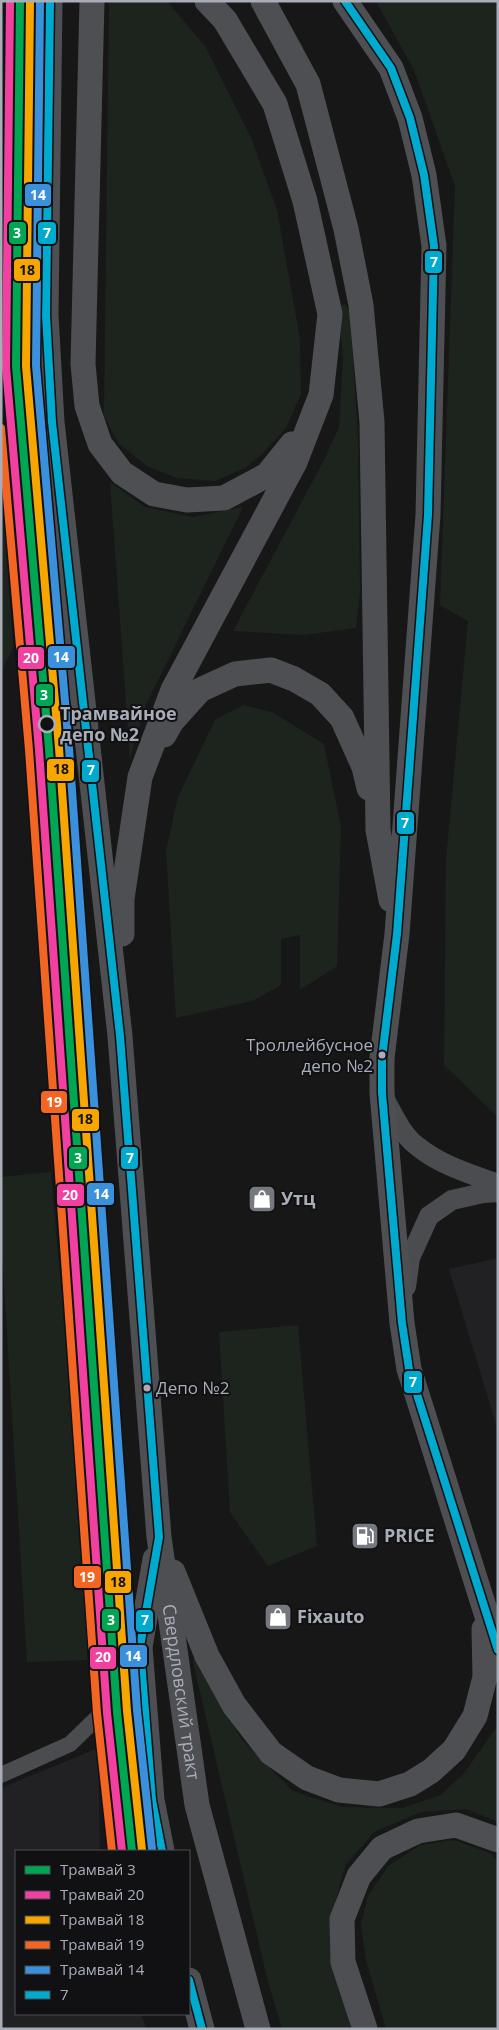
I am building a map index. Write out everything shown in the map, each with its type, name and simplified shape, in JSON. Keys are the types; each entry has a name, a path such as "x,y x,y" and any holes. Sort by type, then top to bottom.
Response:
{"main road":[{"name":"Свердловский тракт","path":"50,1 46,315 52,422 120,1036 159,1537 197,1805 258,2029"},
{"path":"92,1 83,364 87,406 100,444 122,473 154,494 187,500 224,498 267,475 298,437 321,395"},
{"path":"120,1036 122,899 140,777 173,690 295,462 321,395 330,314 305,201 275,104 225,20 206,1"},
{"path":"262,1 308,84 346,229 361,305 372,422 378,830"},
{"path":"345,1 391,68 410,118 424,175 434,246 428,515 397,934 382,1058 382,1093 402,1323 409,1369 498,1651"},
{"path":"140,777 172,722 200,690 235,674 271,670 294,679 320,694 342,718 364,766 397,934"},
{"path":"159,1537 208,1656 234,1706 271,1753 307,1778 339,1790 378,1794 410,1784 431,1771 454,1750 475,1716 485,1678 484,1607"},
{"path":"159,1537 140,1647 152,1800 162,1850"},
{"path":"365,2029 343,1962 342,1919 359,1876 382,1848 418,1831 456,1826 498,1840"},
{"path":"190,1984 202,2029"}],"street":[{"path":"382,1093 396,1120 416,1146 457,1170 498,1184"},
{"path":"402,1323 410,1258 429,1216 452,1200 483,1192 498,1192"},
{"path":"1,1775 70,1744 104,1712 146,1710"}],"shaded area":[{"path":"109,1 167,1 205,46 252,140 277,210 300,339 301,394 286,428 263,453 245,468 215,481 176,478 147,466 119,444 104,416"},
{"path":"376,1 498,1 498,1117 444,1065 446,859 468,621 440,605 455,186 414,70"},
{"path":"345,304 350,312 358,438 360,592 356,628 303,635 233,631 325,458 339,427 343,358 339,314 341,305"},
{"path":"1,466 13,648 1,673"},
{"path":"110,482 145,507 193,517 243,507 145,707 130,759"},
{"path":"243,705 272,712 324,744 341,827 337,966 300,990 300,935 281,939 281,985 252,1001 176,1018 166,850 178,797 215,720"},
{"path":"51,1172 93,1660 27,1662 1,1235 1,1177"},
{"path":"498,1258 498,1431 449,1269"},
{"path":"298,1325 317,1546 268,1566 230,1512 219,1332"},
{"path":"195,1651 241,1739 293,1791 342,1807 402,1808 441,1795 465,1772 498,1725 498,1822 466,1809 421,1812 374,1832 345,1866 332,1913 359,2029 282,2029 268,1982 193,1662"},
{"path":"98,1748 100,1850 15,1850 15,2015 141,2015 146,2029 1,2029 1,1788"},
{"path":"454,1840 490,1853 498,1861 498,2029 386,2029 366,1960 361,1924 368,1896 388,1866 420,1845"}],"tram line":[{"name":"20","path":"10,1 6,367 39,750 107,1713 122,1850"},
{"name":"3","path":"20,1 16,366 49,749 117,1712 132,1850"},
{"name":"18","path":"30,1 26,366 59,748 127,1711 142,1850"},
{"name":"14","path":"40,1 36,365 69,748 137,1710 152,1849"},
{"name":"19","path":"1,428 29,750 97,1713 112,1850"}],"transit line":[{"name":"7","path":"50,1 46,315 52,422 120,1036 159,1537 140,1647 152,1800 162,1850"},
{"name":"7","path":"345,1 391,68 410,118 424,175 434,246 428,515 397,934 382,1058 382,1093 402,1323 409,1369 498,1650"},
{"name":"7","path":"190,1984 202,2029"}],"place":[{"name":"Трамвайное депо №2","path":"47,724"},
{"name":"Троллейбусное депо №2","path":"382,1055"},
{"name":"Утц","path":"262,1199"},
{"name":"Депо №2","path":"147,1388"},
{"name":"PRICE","path":"365,1536"},
{"name":"Fixauto","path":"278,1617"}]}
